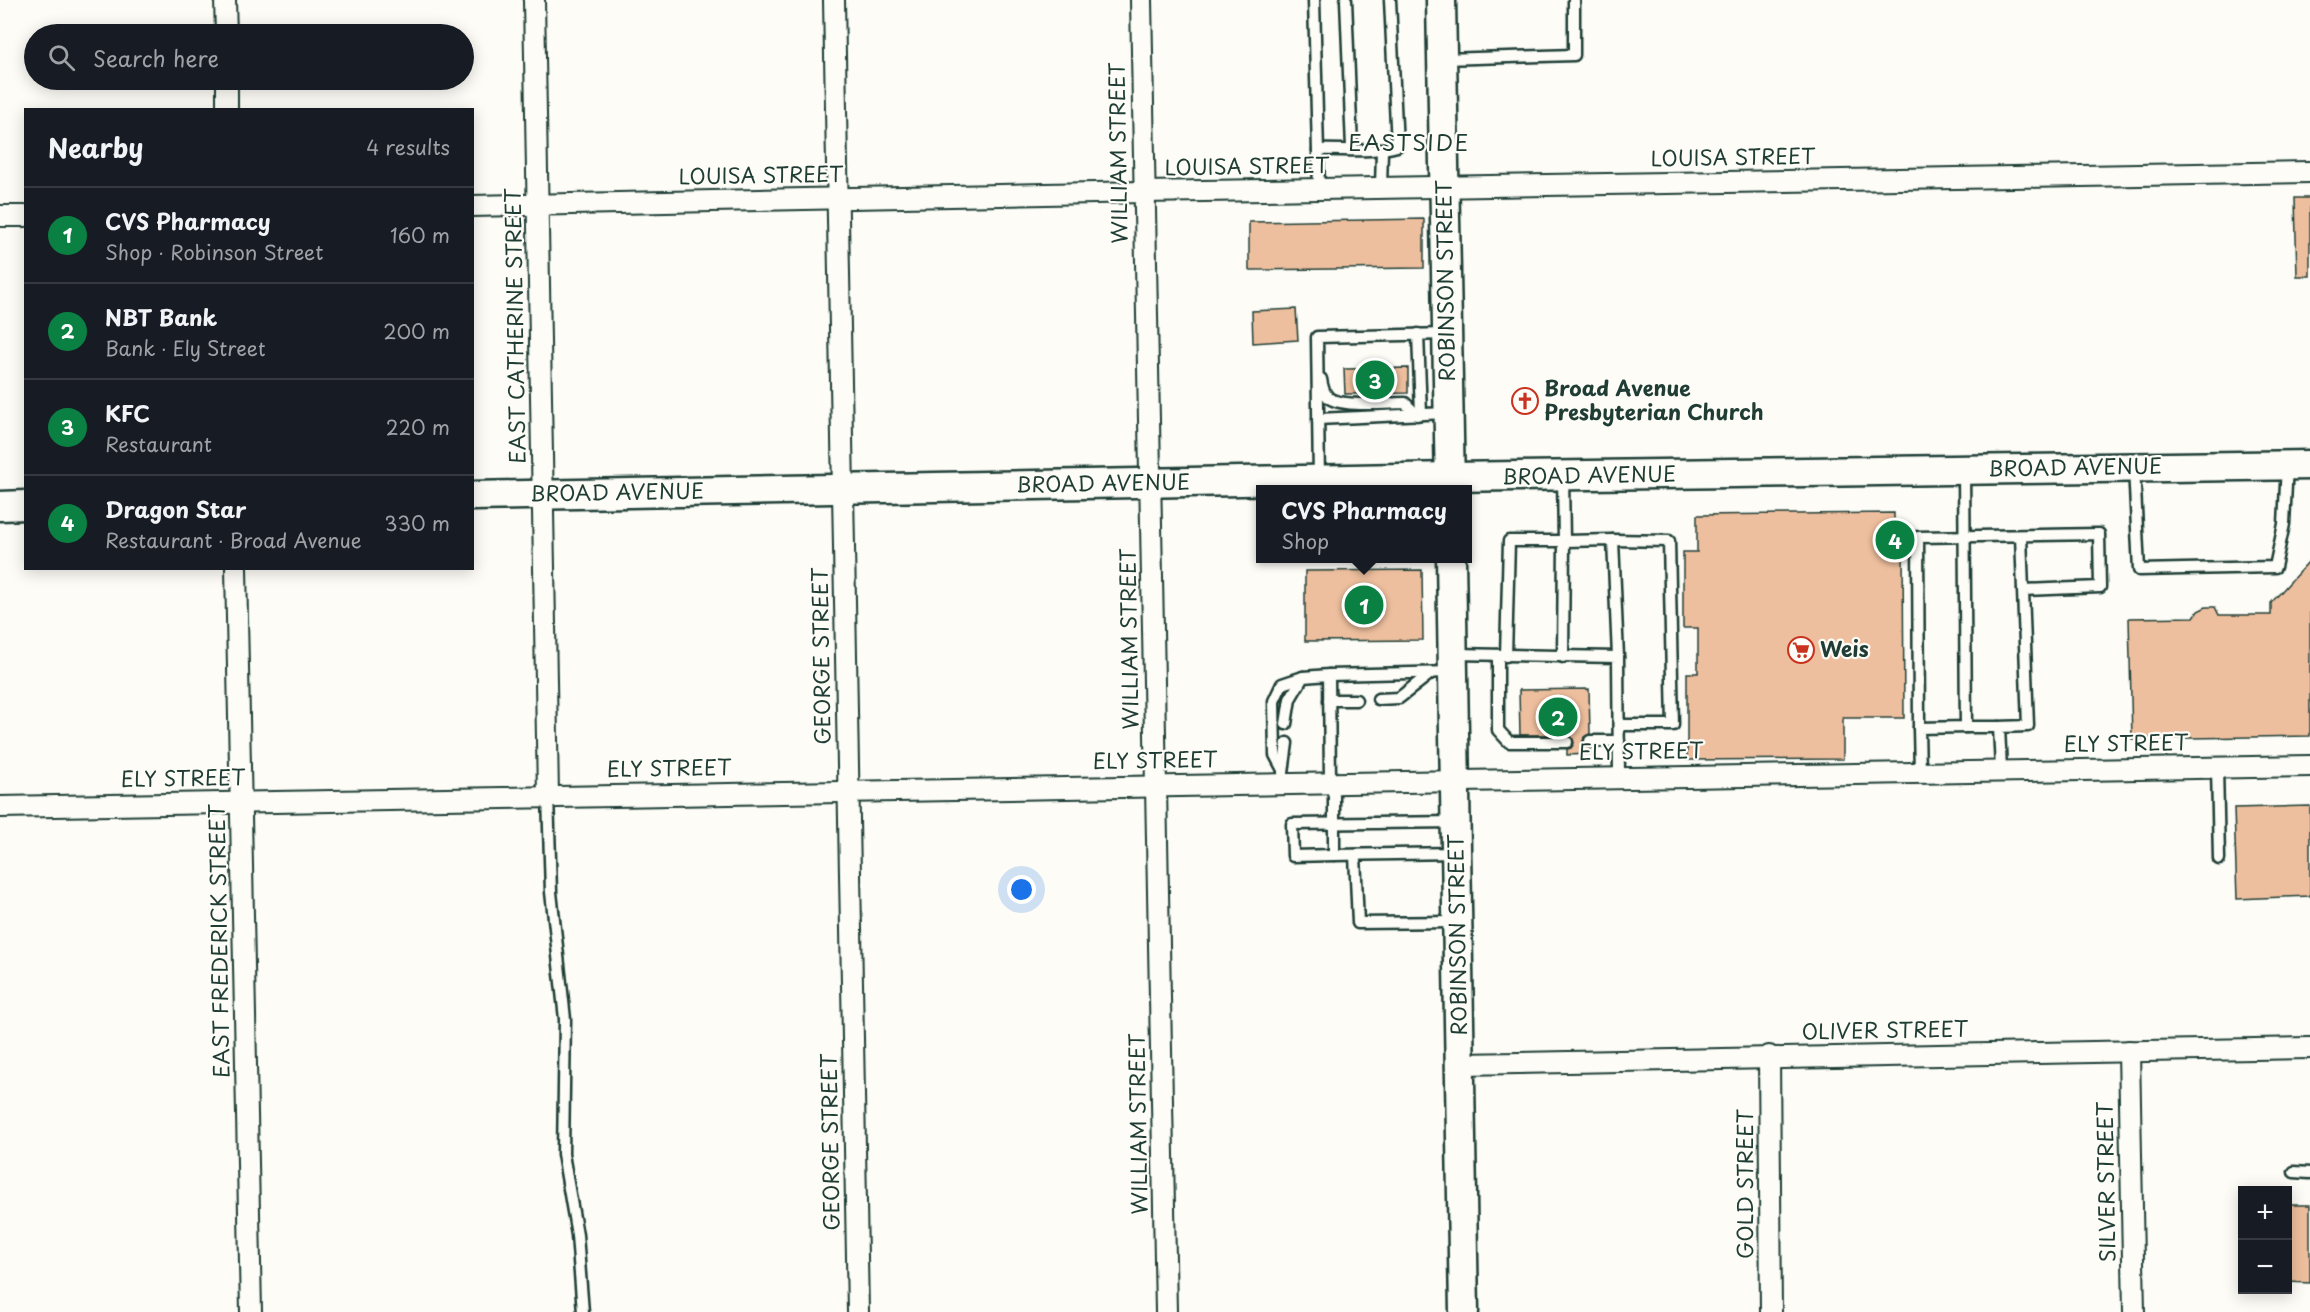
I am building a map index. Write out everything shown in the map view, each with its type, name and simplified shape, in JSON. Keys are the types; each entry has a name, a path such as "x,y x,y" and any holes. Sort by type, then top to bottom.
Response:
{"main road":[{"name":"ROBINSON STREET","path":"1441,0 1447,334 1429,414 1450,483"},
{"name":"BROAD AVENUE","path":"474,496 1319,480 1450,483 1563,476 2299,465"},
{"path":"0,506 24,506"},
{"name":"ROBINSON STREET","path":"1451,563 1446,666 1455,779 1464,1312"}],"street":[{"path":"225,0 226,24"},
{"name":"EAST CATHERINE STREET","path":"534,0 548,795"},
{"name":"GEORGE STREET","path":"834,0 858,1312"},
{"name":"WILLIAM STREET","path":"1141,0 1166,1312"},
{"path":"226,90 227,108"},
{"name":"LOUISA STREET","path":"474,206 2310,172"},
{"path":"0,216 24,216"},
{"name":"EAST FREDERICK STREET","path":"236,570 251,1312"},
{"name":"ELY STREET","path":"0,807 1157,785 1283,776 1330,782 2310,766"},
{"name":"OLIVER STREET","path":"1461,1064 1769,1056 2310,1048"},
{"name":"SILVER STREET","path":"2129,1051 2134,1312"},
{"name":"GOLD STREET","path":"1769,1056 1771,1312"}],"lane":[{"path":"1314,0 1319,190"},
{"path":"1346,0 1352,148"},
{"path":"1318,150 1352,148 1382,150 1397,146 1390,0"},
{"path":"1442,59 1574,55 1574,0"},
{"path":"1381,189 1382,150"},
{"path":"1418,334 1429,414"},
{"path":"1319,480 1317,337 1447,334"},
{"path":"1317,355 1323,391 1330,399 1347,403 1406,403 1429,414"},
{"path":"1318,419 1429,414"},
{"path":"2134,467 2139,570 2275,567 2299,465"},
{"path":"1964,470 1966,727"},
{"path":"1563,476 1563,657"},
{"path":"1920,772 1918,537 2099,534 2100,587 2023,590"},
{"path":"1919,728 2028,726 2021,536"},
{"path":"1613,540 1618,657 1619,777"},
{"path":"1567,742 1509,742 1498,730 1509,541 1669,542 1673,725 1619,725"},
{"path":"1283,776 1275,755 1274,701 1282,684 1304,677 1446,666 1502,655 1618,657"},
{"path":"1378,699 1399,698 1446,666"},
{"path":"1329,675 1330,782 1334,796 1334,855"},
{"path":"1286,724 1290,699 1304,677"},
{"path":"1329,700 1356,700"},
{"path":"1999,727 2001,770"},
{"path":"1590,741 1619,741"},
{"path":"1283,776 1287,743"},
{"path":"2217,767 2219,859"},
{"path":"548,795 551,892 566,1019 563,1154 577,1235 582,1312"},
{"path":"1456,822 1292,824 1293,856 1457,853"},
{"path":"1355,855 1358,923 1458,922"},
{"path":"2294,1172 2310,1173"}],"building":[{"path":"2295,198 2310,198 2310,276 2297,276"},
{"path":"1424,219 1424,268 1249,270 1249,222"},
{"path":"1296,309 1298,340 1253,343 1252,311"},
{"path":"1408,368 1408,393 1345,394 1344,369"},
{"name":"Weis","path":"1894,513 1894,549 1903,549 1904,718 1843,718 1843,759 1687,760 1687,673 1698,673 1698,628 1683,628 1683,552 1697,552 1697,515"},
{"path":"2310,560 2310,736 2132,739 2129,618 2194,617 2198,611 2206,607 2215,607 2219,615 2271,615 2271,603"},
{"path":"1422,570 1423,640 1305,641 1305,571"},
{"path":"1589,689 1590,734 1584,737 1583,742 1586,747 1590,748 1590,754 1567,755 1567,749 1571,748 1574,743 1570,735 1520,735 1519,690"},
{"path":"2310,806 2310,896 2237,899 2234,808"},
{"path":"2292,1205 2310,1205 2310,1283 2292,1282"}],"place":[{"name":"KFC","path":"1375,380"},
{"name":"Broad Avenue Presbyterian Church","path":"1525,401"},
{"name":"Dragon Star","path":"1895,540"},
{"name":"CVS Pharmacy","path":"1364,605"},
{"name":"Weis","path":"1801,650"},
{"name":"NBT Bank","path":"1558,717"}],"district":[{"name":"EASTSIDE","path":"1409,143"}]}
